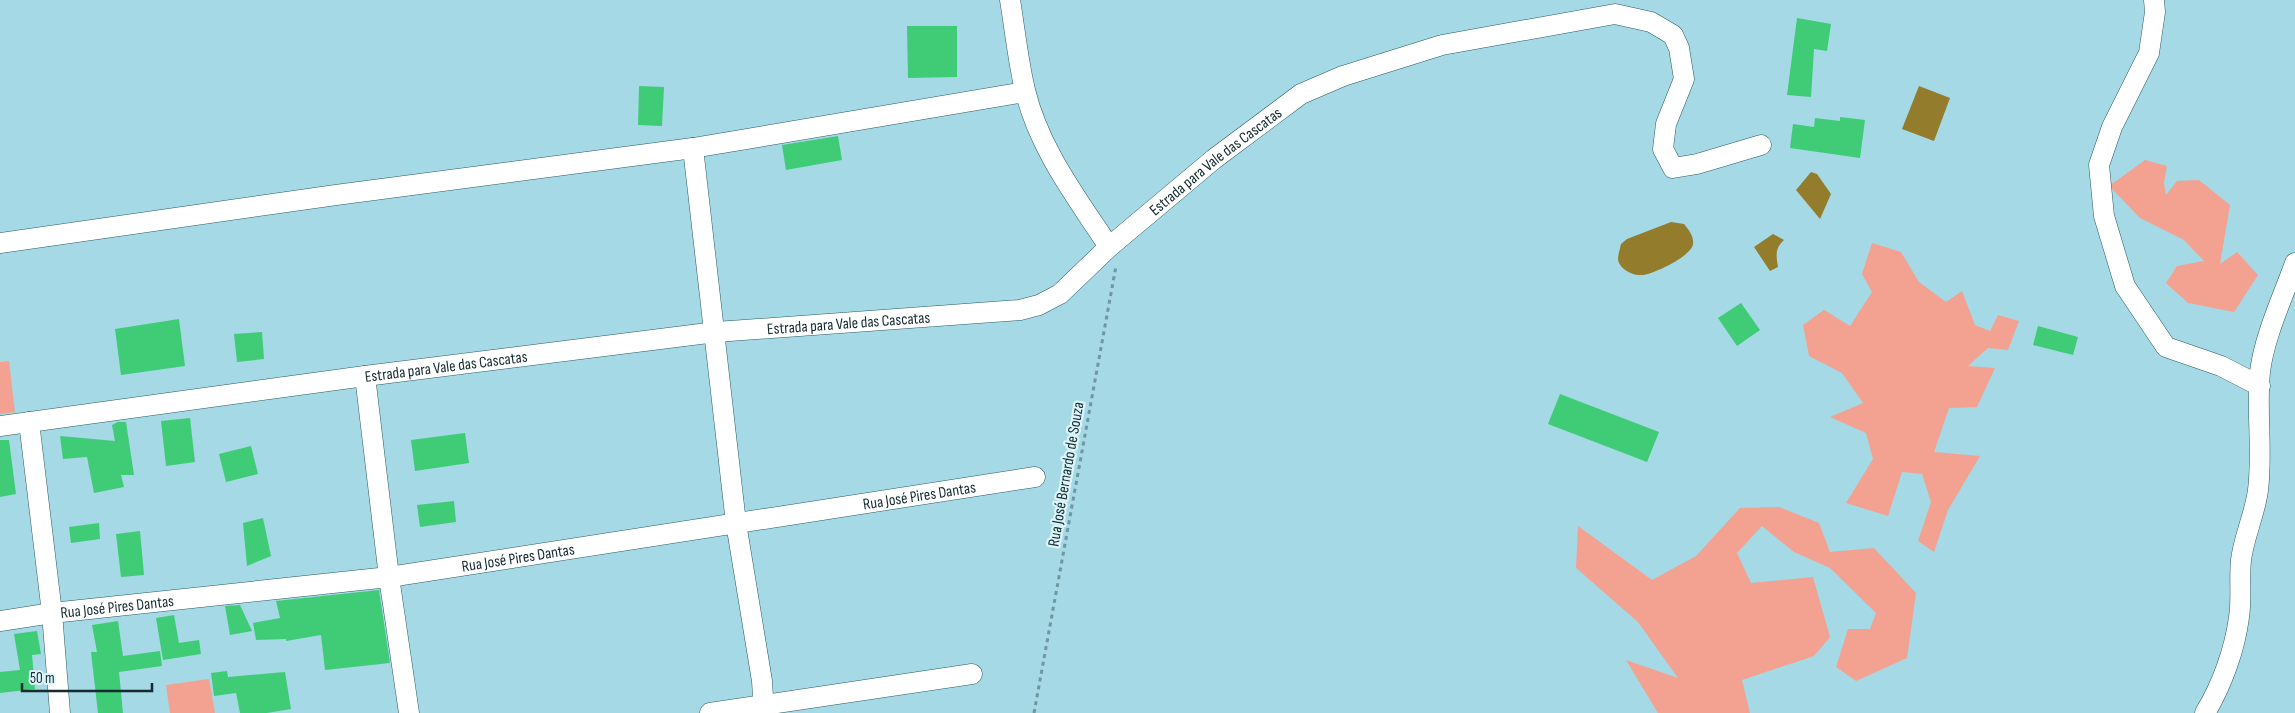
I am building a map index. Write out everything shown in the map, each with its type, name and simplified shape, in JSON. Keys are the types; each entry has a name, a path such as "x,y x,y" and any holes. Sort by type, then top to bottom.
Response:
{"street":[{"path":"1010,0 1025,92 1042,138 1059,172 1115,243"},
{"path":"2154,0 2155,12 2149,53 2112,127 2099,165 2104,216 2125,286 2166,347 2220,366 2260,386"},
{"name":"Estrada para Vale das Cascatas","path":"0,426 365,376 716,332 1020,310 1038,305 1060,294 1115,243 1214,159 1301,94 1343,76 1442,45 1615,14 1651,22 1673,35 1679,48 1684,79 1666,124 1663,149 1673,168 1697,164 1761,145"},
{"path":"0,243 346,194 693,148 1025,92"},
{"path":"693,148 716,332 736,523 762,681 764,709"},
{"path":"2205,713 2228,661 2240,615 2239,578 2242,554 2252,521 2258,490 2260,371 2266,344 2295,263"},
{"path":"365,376 389,577 409,713"},
{"path":"28,422 52,613 60,713"},
{"name":"Rua José Pires Dantas","path":"0,621 52,613 389,577 1035,477"},
{"path":"710,713 764,709 972,674"}],"path":[{"name":"Rua José Bernardo de Souza","path":"1034,713 1115,243"}],"shaded area":[{"path":"1919,86 1950,98 1934,141 1902,129"},
{"path":"2145,160 2167,166 2164,183 2166,195 2177,181 2199,180 2230,205 2220,264 2237,252 2258,275 2234,312 2188,303 2166,283 2177,266 2204,261 2184,240 2140,218 2109,186"},
{"path":"1811,172 1817,174 1831,194 1820,219 1796,190"},
{"path":"1671,222 1684,224 1691,233 1693,244 1686,254 1671,264 1642,275 1627,271 1621,266 1618,259 1621,244 1627,239"},
{"path":"1773,234 1784,240 1777,252 1778,267 1770,271 1754,247"},
{"path":"1872,243 1901,252 1919,282 1946,302 1962,291 1975,325 1990,331 1998,315 2019,321 2008,350 1988,348 1968,366 1995,368 1977,407 1949,408 1934,452 1980,456 1948,510 1934,552 1918,541 1931,502 1922,474 1902,472 1888,516 1846,503 1873,459 1866,433 1830,417 1863,403 1842,373 1809,356 1803,325 1824,310 1850,326 1872,292 1862,274"},
{"path":"9,361 15,412 0,414 0,362"},
{"path":"1779,507 1819,523 1830,552 1874,548 1916,593 1907,658 1856,681 1836,667 1848,629 1870,629 1876,613 1830,568 1794,552 1762,526 1737,553 1751,583 1813,577 1830,637 1814,656 1742,680 1750,713 1658,713 1626,660 1678,678 1638,622 1576,568 1578,526 1652,580 1696,556 1740,508"},
{"path":"209,679 215,713 170,713 166,685"}],"building":[{"path":"1797,18 1831,24 1827,51 1814,49 1811,97 1787,95"},
{"path":"907,26 957,26 957,77 908,78"},
{"path":"639,86 664,87 662,126 638,125"},
{"path":"1840,117 1865,120 1860,158 1790,148 1793,124 1814,127 1815,118 1840,121"},
{"path":"838,136 842,160 786,170 782,145"},
{"path":"1741,303 1760,330 1737,346 1718,318"},
{"path":"179,319 185,366 121,375 115,329"},
{"path":"2038,326 2078,337 2073,355 2033,345"},
{"path":"262,332 264,359 237,362 234,334"},
{"path":"1560,394 1659,432 1647,462 1548,424"},
{"path":"190,418 195,462 166,466 161,421"},
{"path":"118,422 126,422 134,475 121,475 124,487 94,493 87,457 63,459 60,436 115,441 112,425"},
{"path":"465,433 469,463 415,471 411,440"},
{"path":"0,440 9,440 16,494 0,497"},
{"path":"251,446 258,474 226,482 219,454"},
{"path":"454,501 456,522 420,527 417,505"},
{"path":"263,518 271,556 247,566 243,523"},
{"path":"99,523 100,539 71,543 69,527"},
{"path":"140,531 144,575 121,577 116,534"},
{"path":"379,590 390,663 325,670 321,635 286,641 286,639 256,640 253,623 280,618 276,601"},
{"path":"240,605 252,631 230,635 225,606"},
{"path":"174,615 179,643 199,640 201,654 163,660 156,618"},
{"path":"118,621 123,656 160,651 162,666 119,672 123,713 98,713 91,652 97,652 92,625"},
{"path":"37,631 41,654 32,655 35,689 0,693 0,672 20,670 14,634"},
{"path":"227,671 228,677 285,672 291,709 267,713 240,713 236,693 214,696 211,673"}]}
